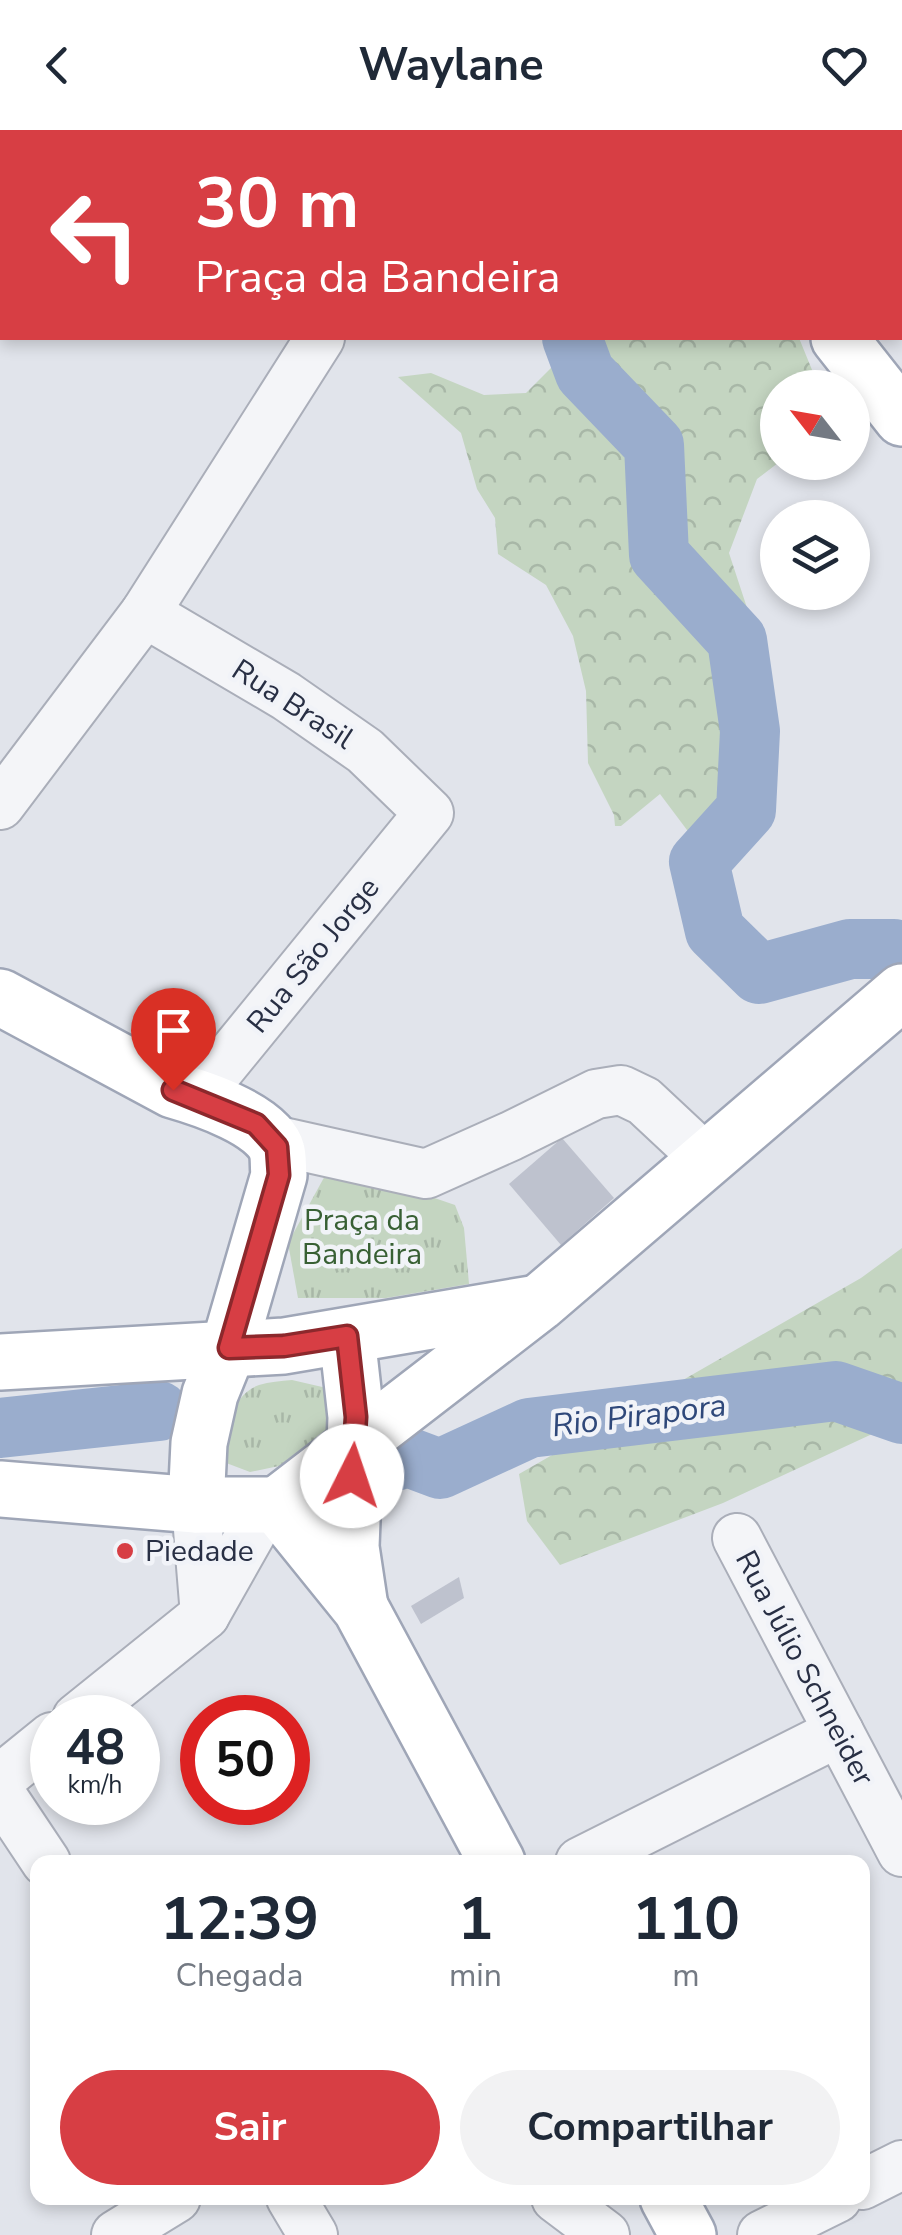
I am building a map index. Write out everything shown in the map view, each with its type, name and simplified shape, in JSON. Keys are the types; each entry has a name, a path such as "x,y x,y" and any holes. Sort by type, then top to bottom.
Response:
{"main road":[{"path":"841,340 902,418"},
{"path":"0,1489 196,1505 272,1506 355,1447 539,1303 902,992"},
{"path":"0,997 173,1090 256,1124 273,1143 279,1175 229,1348 210,1394 198,1444 196,1505"},
{"path":"0,1362 284,1346 539,1303"},
{"path":"347,1336 355,1403 350,1547 361,1609"},
{"path":"272,1506 361,1609 493,1855"},
{"path":"660,2205 670,2235"},
{"path":"672,2205 688,2235"}],"street":[{"path":"0,805 145,612 319,340"},
{"name":"Rua Brasil","path":"145,612 286,696 365,751 429,813"},
{"name":"Rua São Jorge","path":"197,1097 429,813"},
{"path":"273,1143 426,1174 596,1094 620,1090 644,1101 705,1158"},
{"path":"196,1505 204,1615"},
{"path":"105,1695 204,1615 272,1506"},
{"name":"Rua Júlio Schneider","path":"736,1538 902,1852"},
{"path":"594,1855 839,1732"},
{"path":"0,1779 30,1755"},
{"path":"0,1793 41,1855"},
{"path":"870,2181 902,2165"},
{"path":"116,2235 165,2205"},
{"path":"295,2205 314,2235"},
{"path":"565,2205 605,2235"},
{"path":"762,2235 823,2205"}],"green space":[{"path":"565,340 800,340 812,370 760,370 760,477 729,553 750,617 747,689 756,779 747,837 729,851 696,842 660,794 621,826 615,826 614,815 588,763 586,691 573,636 546,585 498,554 495,518 477,489 461,433 398,377 431,373 484,395 526,393 562,357"},
{"name":"Praça da Bandeira","path":"332,1163 455,1205 464,1228 469,1284 386,1298 298,1298 288,1243"},
{"path":"902,1248 902,1428 883,1429 723,1503 560,1565 527,1521 519,1474 861,1278"},
{"path":"292,1380 331,1389 344,1416 279,1466 250,1472 221,1461 231,1417 241,1397 259,1385"}],"building":[{"path":"562,1138 614,1198 561,1245 509,1184"},
{"path":"459,1577 464,1598 421,1624 411,1606"}],"waterway":[{"path":"573,340 585,373 654,445 659,555 737,640 750,731 746,810 699,862 715,931 759,974 850,949 894,949"},
{"name":"Rio Pirapora","path":"385,1464 408,1457 440,1469 529,1428 836,1391 902,1414"},
{"name":"Rio Pirapora","path":"0,1428 159,1411"}],"place":[{"name":"Piedade","path":"125,1551"}],"route":[{"path":"173,1090 256,1124 277,1147 279,1175 229,1348 284,1346 347,1336 356,1417 352,1476"}]}
